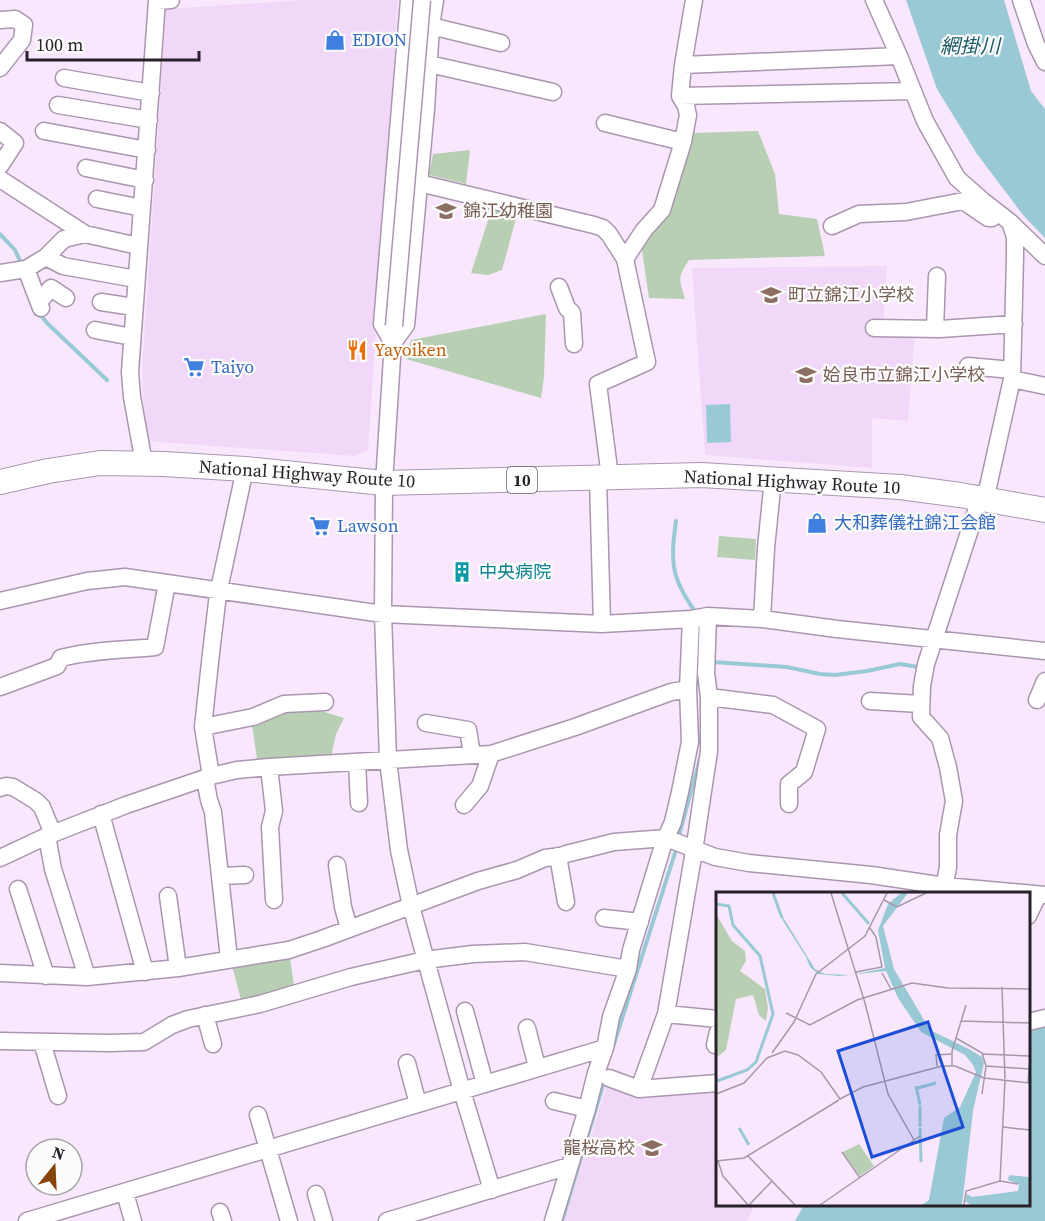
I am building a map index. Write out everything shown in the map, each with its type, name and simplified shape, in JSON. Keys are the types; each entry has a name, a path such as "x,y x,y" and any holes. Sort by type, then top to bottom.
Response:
{"highway":[{"name":"National Highway Route 10","path":"0,482 48,471 100,463 144,463 245,469 384,483 701,476 900,488 982,498 1045,510"}],"street":[{"path":"144,463 132,397 130,372 132,337 157,1 171,0"},
{"path":"393,343 382,324 409,0"},
{"path":"422,0 394,326 384,483 383,614 388,760 399,850 411,906 492,1190"},
{"path":"393,343 406,326 435,0"},
{"path":"625,259 644,230 662,210 683,142 688,114 680,96 682,65 694,0"},
{"path":"874,0 925,121 957,178 1010,222 1045,256"},
{"path":"1021,0 1036,44 1045,62"},
{"path":"0,20 15,19 24,25 22,40 0,68"},
{"path":"407,23 431,26 501,43"},
{"path":"682,65 899,56"},
{"path":"429,64 553,92"},
{"path":"64,78 151,93"},
{"path":"680,96 913,91"},
{"path":"58,105 149,120"},
{"path":"605,123 683,142"},
{"path":"0,130 15,143 0,166"},
{"path":"44,132 147,150"},
{"path":"86,168 145,180"},
{"path":"0,179 85,234 138,246"},
{"path":"394,180 419,183 603,228 625,259 647,362 598,384 604,477 602,624"},
{"path":"98,199 142,208"},
{"path":"832,226 859,214 906,212 963,201 988,218 1010,222"},
{"path":"944,890 948,867 948,835 954,801 940,738 921,717 920,704 926,664 977,508 988,487 1012,375 1015,237 1010,222"},
{"path":"0,273 26,268 46,257 64,239 85,234"},
{"path":"46,257 63,266 136,279"},
{"path":"26,268 40,305 51,288 66,298"},
{"path":"935,328 937,276"},
{"path":"559,287 567,308 572,313 574,344"},
{"path":"101,302 134,307"},
{"path":"874,328 1014,324"},
{"path":"96,330 132,337"},
{"path":"968,366 1012,375 1045,386"},
{"path":"229,958 213,812 209,800 203,727 219,590 245,469"},
{"path":"762,618 773,479"},
{"path":"0,601 87,581 125,577 383,614 602,624 708,616 762,618 837,629 1045,651"},
{"path":"0,687 57,666 61,658 73,654 155,647 166,583"},
{"path":"639,1089 666,1014 709,751 709,697 706,673 708,616"},
{"path":"553,1221 605,1048 611,1017 631,950 673,822 690,742 688,689 691,619"},
{"path":"1037,700 1045,681"},
{"path":"0,858 101,814 208,777 237,770 269,767 491,754 575,728 671,692 688,689"},
{"path":"709,697 773,705 817,729 804,772 789,784 789,804"},
{"path":"870,701 920,704"},
{"path":"203,727 253,717 284,704 325,702"},
{"path":"426,723 468,730 472,754"},
{"path":"464,805 480,786 491,754"},
{"path":"357,762 358,803"},
{"path":"269,767 274,811 270,827 274,900"},
{"path":"0,788 6,786 16,788 42,807 50,835 53,869 87,977"},
{"path":"101,814 145,972"},
{"path":"0,974 87,977 178,968 289,950 478,881 517,870 545,858 614,842 666,838 715,857 749,863 871,874 944,890 981,892"},
{"path":"558,856 566,902"},
{"path":"337,865 349,929"},
{"path":"221,876 245,875"},
{"path":"18,889 46,976"},
{"path":"1030,914 1041,895"},
{"path":"168,896 178,968"},
{"path":"604,918 640,922"},
{"path":"0,1041 144,1042 172,1025 188,1019 260,1004 351,977 425,960 472,954 525,952 627,969"},
{"path":"465,1011 485,1084"},
{"path":"666,1014 716,1019"},
{"path":"205,1015 213,1044"},
{"path":"1030,1022 1045,1018"},
{"path":"527,1028 537,1067"},
{"path":"42,1042 53,1091"},
{"path":"27,1221 605,1048"},
{"path":"407,1063 418,1104"},
{"path":"609,1077 639,1089 716,1083"},
{"path":"554,1101 587,1109"},
{"path":"258,1115 289,1221"},
{"path":"387,1221 569,1166"},
{"path":"124,1193 133,1221"},
{"path":"316,1194 324,1221"}],"shaded area":[{"path":"302,0 398,0 368,450 355,456 145,441 142,370 166,9"},
{"name":"姶良市立錦江小学校","path":"887,266 883,331 915,332 908,421 872,418 872,468 705,455 692,268"},
{"name":"龍桜高校","path":"607,1085 716,1088 716,1206 754,1206 746,1221 564,1221"}],"green space":[{"path":"758,131 775,174 779,214 817,219 825,256 689,260 680,279 685,299 649,298 640,237 690,133"},
{"path":"470,150 466,184 429,175 433,154"},
{"path":"492,208 517,215 502,270 488,275 471,273"},
{"path":"546,314 541,398 406,359 411,340"},
{"path":"719,536 756,539 755,560 717,557"},
{"path":"311,708 344,718 336,734 330,761 258,765 252,725 275,712"},
{"path":"289,950 294,986 241,1000 232,965"}],"water":[{"name":"網掛川","path":"906,0 1004,0 1031,91 1045,109 1045,238 1023,215 977,154 937,89"},
{"path":"730,404 731,442 707,443 706,405"},
{"path":"1045,1024 1045,1221 795,1221 803,1206 1030,1206 1030,1027"}],"waterway":[{"path":"0,234 15,250 21,263"},
{"path":"40,314 107,380"},
{"path":"676,521 673,547 674,568 681,588 694,610"},
{"path":"713,662 787,667 835,675 900,664 918,667"},
{"path":"678,839 700,759"},
{"path":"613,1047 675,853"},
{"path":"562,1221 604,1082"}],"place":[{"name":"EDION","path":"335,40"},
{"name":"錦江幼稚園","path":"446,211"},
{"name":"町立錦江小学校","path":"771,295"},
{"name":"Yayoiken","path":"357,350"},
{"name":"Taiyo","path":"194,367"},
{"name":"姶良市立錦江小学校","path":"806,375"},
{"name":"大和葬儀社錦江会館","path":"817,523"},
{"name":"Lawson","path":"320,526"},
{"name":"中央病院","path":"462,572"},
{"name":"龍桜高校","path":"652,1148"}]}
